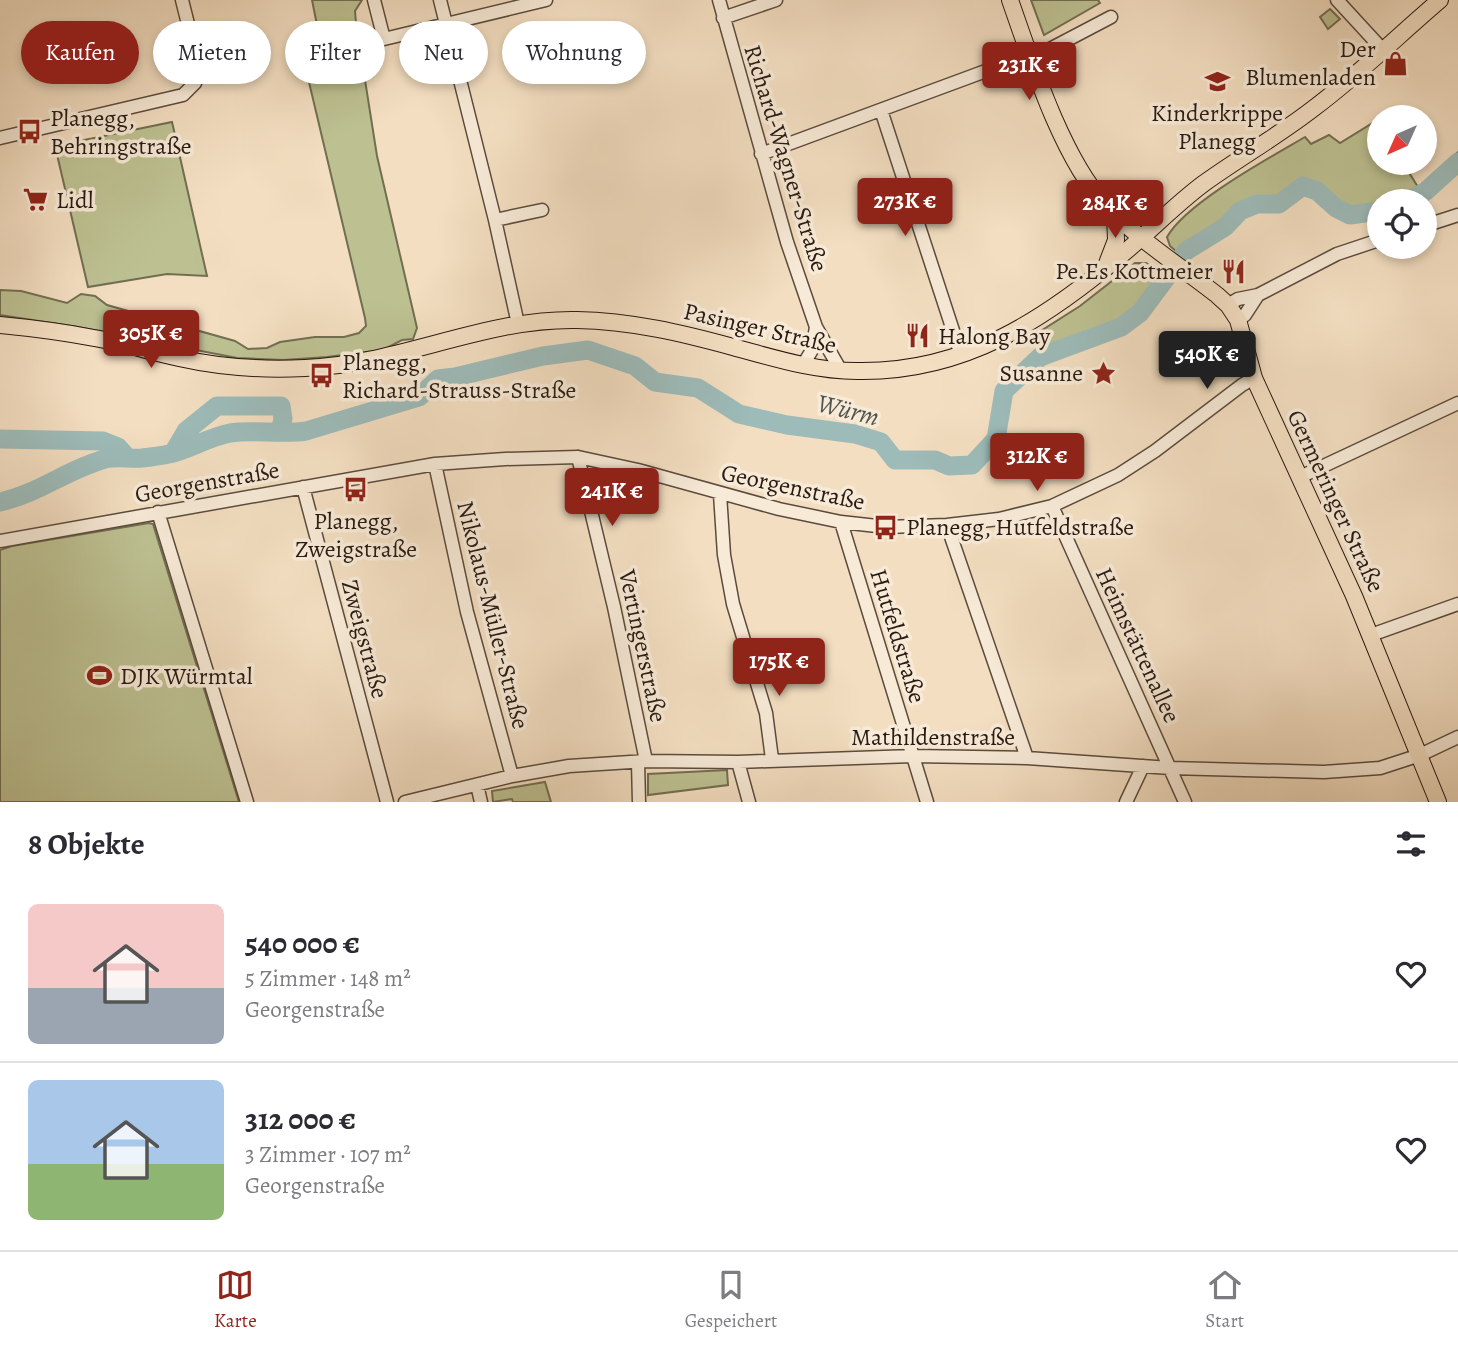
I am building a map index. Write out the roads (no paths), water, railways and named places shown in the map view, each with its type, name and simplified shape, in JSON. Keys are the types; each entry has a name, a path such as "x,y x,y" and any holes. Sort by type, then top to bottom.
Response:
{"main road":[{"name":"Germeringer Straße","path":"1010,0 1031,59 1073,156 1097,194 1141,237 1228,305 1238,320 1254,378 1371,635 1438,802"},
{"name":"Pasinger Straße","path":"0,325 94,338 227,365 302,369 349,364 517,324 576,320 636,325 681,333 803,365 863,371 908,368 961,355 991,344 1045,315 1074,294 1201,185 1315,108 1440,0"},
{"path":"1105,268 1116,240 1115,214"}],"street":[{"path":"0,138 183,95 195,83 199,68 183,0"},
{"path":"374,0 384,39 399,35"},
{"path":"440,0 446,21"},
{"path":"451,21 546,0"},
{"name":"Richard-Wagner-Straße","path":"719,0 787,242 817,327 841,370"},
{"path":"723,18 776,0"},
{"path":"1337,0 1383,50"},
{"path":"1031,59 1111,17"},
{"path":"761,154 1002,65"},
{"path":"461,84 517,324"},
{"path":"881,110 961,355"},
{"path":"495,220 542,210"},
{"path":"1437,222 1458,215"},
{"path":"1228,305 1238,299 1258,295 1337,254 1367,244"},
{"path":"1238,320 1258,295"},
{"path":"803,365 813,349 817,327"},
{"name":"Georgenstraße","path":"0,541 435,464 505,458 578,457 841,522 886,527 947,525 999,519 1052,506 1118,475 1254,378"},
{"path":"1300,477 1458,403"},
{"name":"Vertingerstraße","path":"578,457 614,607 642,762 639,802"},
{"name":"Nikolaus-Müller-Straße","path":"435,464 467,612 512,776"},
{"name":"Zweigstraße","path":"303,487 387,802"},
{"path":"720,494 724,555 733,604 766,713 772,759"},
{"name":"Heimstättenallee","path":"1052,506 1185,802"},
{"path":"158,512 247,802"},
{"name":"Hutfeldstraße","path":"841,522 927,802"},
{"path":"947,525 1027,758"},
{"path":"1371,635 1458,604"},
{"name":"Mathildenstraße","path":"405,802 512,776 569,766 642,762 738,762 913,756 1027,758 1170,768 1324,772 1380,768 1420,755 1458,737"},
{"path":"738,762 748,802"},
{"path":"1126,802 1143,766"},
{"path":"477,785 481,802"}],"water":[{"path":"1458,152 1458,167 1447,177 1437,180 1439,169"}],"waterway":[{"name":"Würm","path":"1428,189 1458,162"},
{"name":"Würm","path":"0,502 105,459 166,455 230,433 306,431 419,397 438,379 543,356 588,350 635,366 655,382 698,388 739,414 787,425 855,434 881,442 895,460 935,460 949,466 972,465 996,439 1004,391 1040,357 1121,327 1140,313 1186,251 1225,227 1240,211 1257,204 1279,204 1303,186 1317,191 1336,208 1350,215 1367,213"},
{"name":"Würm","path":"173,453 186,431 217,406 281,406 283,419 280,431"},
{"name":"Würm","path":"0,439 103,441 118,447 126,456"}],"place":[{"name":"Der Blumenladen","path":"1396,63"},
{"name":"Kinderkrippe Planegg","path":"1217,82"},
{"name":"Planegg, Behringstraße","path":"30,132"},
{"name":"Lidl","path":"36,200"},
{"name":"Pe.Es Kottmeier","path":"1233,271"},
{"name":"Halong Bay","path":"918,336"},
{"name":"Susanne","path":"1103,373"},
{"name":"Planegg, Richard-Strauss-Straße","path":"322,376"},
{"name":"Planegg, Zweigstraße","path":"356,490"},
{"name":"Planegg, Hutfeldstraße","path":"886,527"},
{"name":"DJK Würmtal","path":"100,676"}]}
